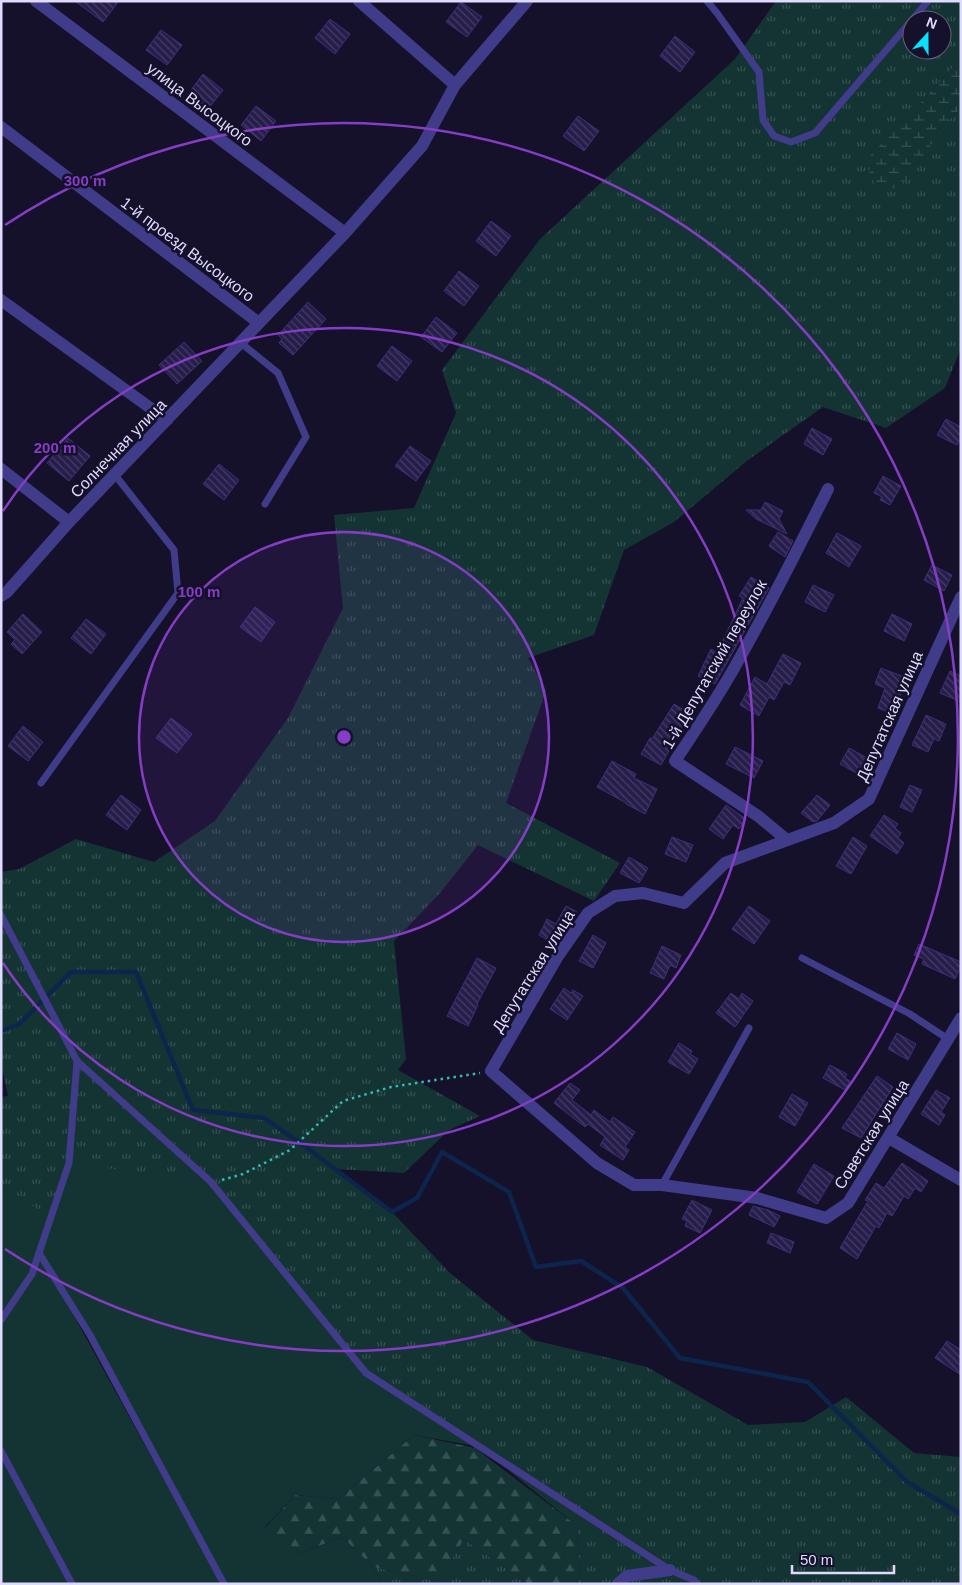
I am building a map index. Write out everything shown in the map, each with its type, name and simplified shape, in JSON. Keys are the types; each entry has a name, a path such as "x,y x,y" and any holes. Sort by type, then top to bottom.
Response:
{"street":[{"name":"улица Высоцкого","path":"36,1 345,233"},
{"path":"359,1 455,85"},
{"path":"345,233 422,146 455,85 527,1"},
{"name":"1-й проезд Высоцкого","path":"1,127 259,323"},
{"name":"Солнечная улица","path":"1,596 8,592 69,522 345,233"},
{"path":"1,300 167,420"},
{"path":"1,470 69,522"},
{"name":"1-й Депутатский переулок","path":"787,840 758,816 675,761 709,711 738,662 828,489"},
{"name":"Депутатская улица","path":"491,1071 558,956 588,913 616,896 643,893 684,903 725,862 834,823 869,799 961,597"},
{"name":"Советская улица","path":"662,1185 757,1198 826,1218 848,1203 961,1018"},
{"path":"491,1071 597,1163 634,1184 662,1185"},
{"path":"889,1138 961,1180"},
{"path":"618,1584 627,1576 670,1570"}],"lane":[{"path":"707,1 759,72 763,120 774,136 791,142 815,133 902,32"},
{"path":"241,343 278,373 306,437 265,504"},
{"path":"41,783 178,593 174,550 115,475"},
{"path":"1,914 77,1061 211,1182 366,1373 670,1570 694,1580 698,1584"},
{"path":"802,958 910,1014 948,1039"},
{"path":"662,1185 750,1028"},
{"path":"1,1320 32,1274 69,1163 77,1061"},
{"path":"39,1252 90,1335 224,1584"},
{"path":"1,1452 72,1584"}],"path":[{"path":"211,1182 243,1174 292,1148 343,1101 391,1087 491,1071"}],"green space":[{"path":"776,1 961,1 961,58 919,105 949,120 961,108 961,348 945,388 886,428 823,407 748,460 674,522 624,550 594,635 528,658 546,691 506,803 620,863 594,901 478,845 440,893 394,941 406,1059 398,1070 480,1116 449,1130 404,1173 336,1169 392,1212 450,1273 533,1340 647,1367 748,1425 805,1422 846,1397 914,1453 961,1457 961,1584 576,1584 581,1577 576,1525 480,1447 51,1219 1,1185 1,1097 8,1096 1,1063 1,872 19,869 76,839 154,862 215,821 288,718 343,608 334,515 414,508 456,413 442,370 540,239 735,59"},
{"path":"961,58 961,108 949,120 901,186 878,193 865,161"},
{"path":"69,1163 211,1182 366,1373 481,1447 414,1435 338,1499 295,1495 265,1527 301,1553 342,1537 373,1567 382,1584 224,1584 90,1335 46,1265 221,1584 1,1584 1,1185 50,1218"},
{"path":"414,1435 475,1448 576,1525 581,1577 576,1584 528,1584 464,1539 438,1581 373,1567 342,1537 301,1553 265,1528 295,1495 338,1499"},
{"path":"464,1539 528,1584 382,1584 373,1567 438,1581"}],"building":[{"path":"75,1 119,1 103,22"},
{"path":"461,2 482,17 467,37 446,22"},
{"path":"330,19 350,34 335,54 315,38"},
{"path":"161,30 182,45 167,65 146,50"},
{"path":"675,36 695,52 680,72 660,56"},
{"path":"203,74 223,90 208,109 188,94"},
{"path":"256,106 276,121 261,141 241,125"},
{"path":"578,116 599,131 584,151 563,136"},
{"path":"491,221 511,236 496,256 476,241"},
{"path":"459,271 479,286 464,306 444,291"},
{"path":"308,302 326,319 293,355 279,343 282,339 278,335"},
{"path":"436,317 457,333 442,352 421,337"},
{"path":"184,342 202,361 177,384 159,365"},
{"path":"392,346 412,361 397,381 377,366"},
{"path":"946,419 961,427 961,438 957,445 937,435"},
{"path":"812,428 832,439 823,455 804,444"},
{"path":"68,438 90,456 69,481 47,463"},
{"path":"410,446 431,461 416,481 395,466"},
{"path":"219,464 239,480 224,500 203,484"},
{"path":"883,476 901,486 890,505 880,500 882,497 874,493"},
{"path":"765,502 783,511 779,519 787,534 756,519 746,510 761,510"},
{"path":"778,532 793,541 785,557 769,546"},
{"path":"837,533 861,546 849,567 826,553"},
{"path":"932,565 952,575 944,591 924,580"},
{"path":"751,577 769,588 715,684 698,676 711,649 717,653 743,598 739,596"},
{"path":"813,585 834,595 825,612 805,602"},
{"path":"255,607 275,622 261,642 240,627"},
{"path":"23,614 42,632 22,654 11,644 15,640 7,632"},
{"path":"892,614 912,624 904,641 884,631"},
{"path":"86,619 106,634 91,654 71,638"},
{"path":"783,654 801,663 790,685 784,682 774,700 769,697 759,716 740,705 755,677 767,684"},
{"path":"881,668 907,678 893,714 878,708 885,688 875,684"},
{"path":"950,671 961,676 961,702 940,693"},
{"path":"674,704 694,716 688,725 685,723 661,765 641,754"},
{"path":"926,715 946,724 939,741 934,739 928,752 912,745"},
{"path":"171,718 192,734 177,753 156,738"},
{"path":"23,726 43,742 28,761 8,746"},
{"path":"735,747 763,761 754,778 726,764"},
{"path":"849,748 869,759 860,775 840,764"},
{"path":"612,761 636,774 634,778 657,789 645,814 597,787"},
{"path":"910,785 922,790 912,812 900,807"},
{"path":"121,795 141,810 127,830 106,815"},
{"path":"817,795 830,805 817,821 813,822 801,813"},
{"path":"726,805 746,819 739,829 733,825 723,839 709,829"},
{"path":"884,815 898,824 895,828 901,833 898,838 904,843 897,854 870,836"},
{"path":"672,837 693,845 686,862 665,854"},
{"path":"853,837 867,846 851,874 836,866"},
{"path":"629,857 648,868 639,883 620,873"},
{"path":"566,906 577,912 556,945 539,935 547,919 556,924"},
{"path":"749,906 770,921 754,944 732,929"},
{"path":"593,935 606,943 593,968 579,961"},
{"path":"919,944 961,962 955,979 922,964 924,959 914,955"},
{"path":"662,946 681,955 676,968 670,965 664,979 650,973"},
{"path":"477,958 496,968 468,1026 447,1016"},
{"path":"564,988 571,993 573,990 583,996 567,1020 550,1009"},
{"path":"731,993 739,999 742,993 753,1001 735,1027 716,1013"},
{"path":"897,1033 916,1044 908,1060 888,1049"},
{"path":"679,1043 692,1051 690,1054 698,1059 689,1074 668,1062"},
{"path":"830,1065 847,1074 845,1078 850,1081 845,1090 823,1078"},
{"path":"877,1076 893,1087 861,1138 842,1128"},
{"path":"570,1083 580,1090 572,1100 591,1115 594,1110 610,1122 613,1117 635,1132 625,1147 629,1150 623,1160 600,1145 605,1137 588,1124 585,1127 554,1103"},
{"path":"936,1090 950,1098 941,1112 945,1115 939,1125 921,1114"},
{"path":"792,1094 808,1103 795,1126 779,1117"},
{"path":"902,1163 928,1181 921,1192 915,1188 908,1199 904,1196 892,1216 887,1213 879,1228 876,1226 857,1259 840,1248 868,1201 865,1200 876,1183 884,1188"},
{"path":"814,1164 834,1176 817,1204 797,1192"},
{"path":"692,1200 712,1210 700,1233 685,1226 687,1221 682,1219"},
{"path":"753,1206 780,1216 774,1227 749,1215"},
{"path":"771,1233 794,1242 790,1253 767,1243"},
{"path":"947,1341 961,1350 961,1375 935,1358"}],"waterway":[{"path":"1,1031 19,1024 71,972 136,972 193,1110 264,1118 392,1212 417,1198 442,1152 509,1192 536,1267 581,1261 623,1288 680,1358 808,1382 906,1481 961,1514"}]}
